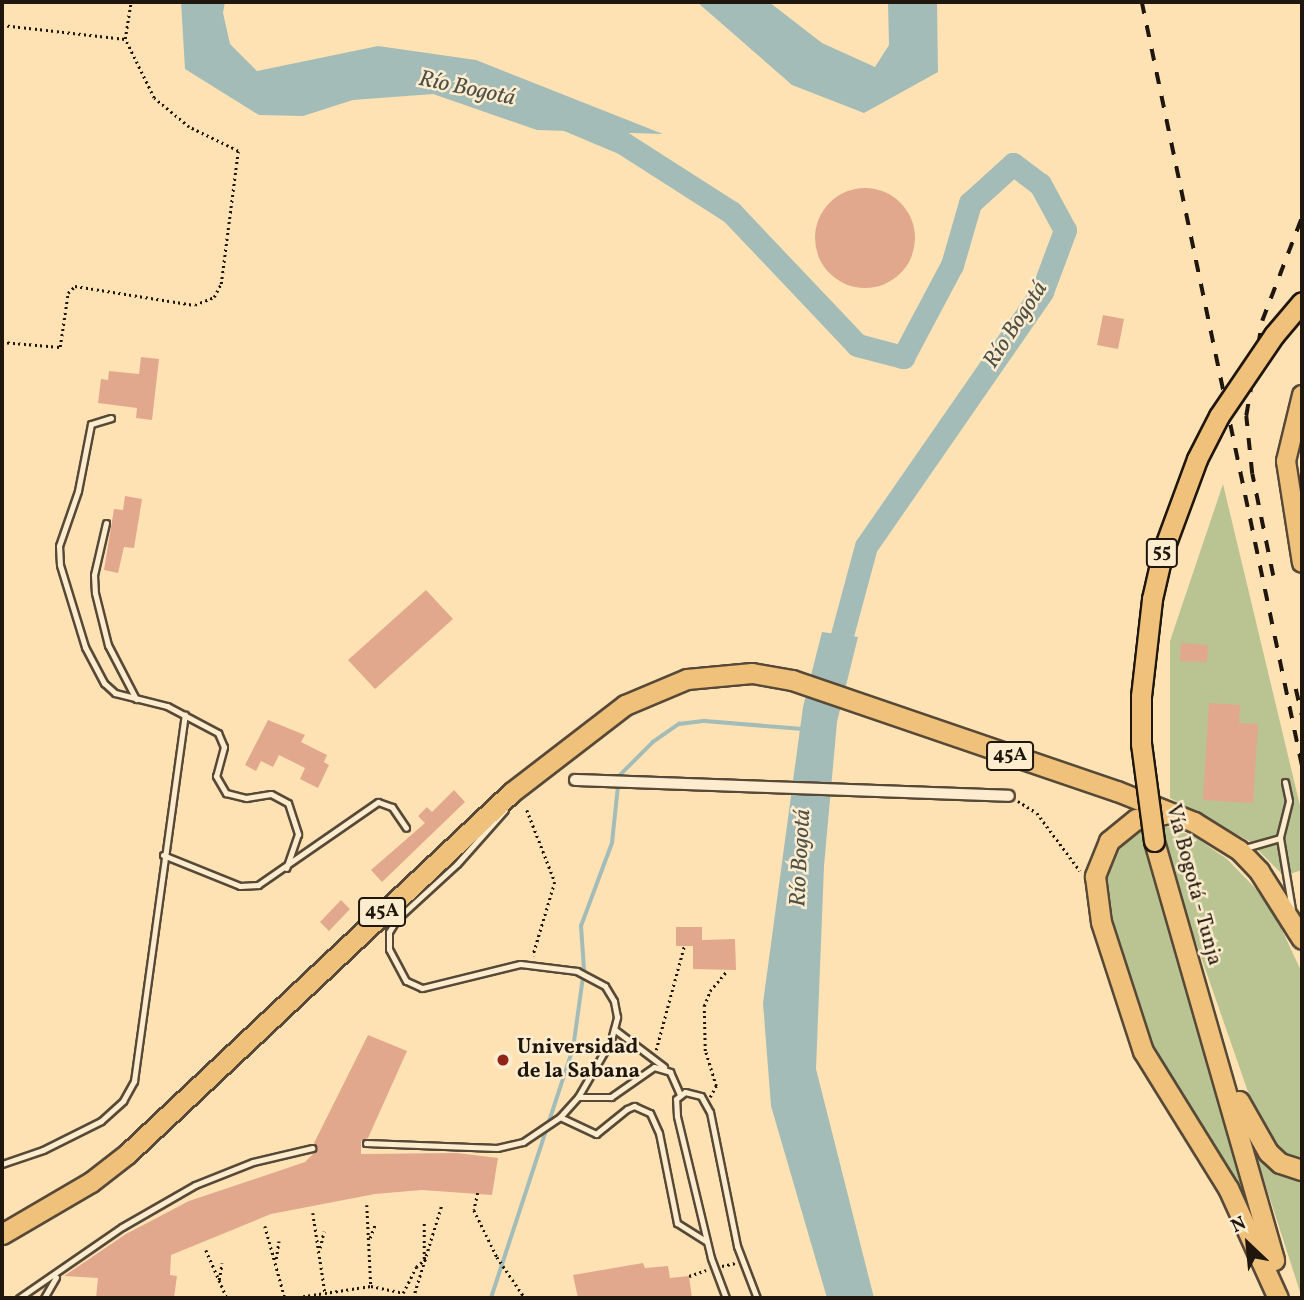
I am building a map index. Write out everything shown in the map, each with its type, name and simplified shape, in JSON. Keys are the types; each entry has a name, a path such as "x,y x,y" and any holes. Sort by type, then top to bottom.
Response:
{"highway":[{"name":"Vía Bogotá - Tunja","path":"1284,1298 1221,1066 1154,841 1143,769 1141,695 1150,611 1163,551 1192,471 1219,416 1274,335 1302,302"},
{"name":"45A","path":"2,1234 80,1188 127,1154 512,792 612,715 670,683 731,673 792,680 848,697 1173,813 1239,850 1275,891 1298,931"},
{"path":"1173,813 1136,819 1109,841 1095,876 1096,896 1134,1032 1228,1188 1278,1298"},
{"path":"1221,1066 1268,1153 1280,1163 1302,1170"}],"main road":[{"path":"1302,395 1286,461 1302,563"}],"street":[{"path":"575,780 1009,796"}],"lane":[{"path":"111,418 91,424 78,491 62,526 60,565 92,665 115,693 185,715 222,737 223,759 216,776 226,793 246,798 271,794 292,809 298,834 286,868"},
{"path":"106,523 94,575 95,593 108,646 136,699"},
{"path":"2,1164 43,1150 101,1122 123,1101 134,1081 163,855 185,715"},
{"path":"1285,782 1289,801 1280,838 1298,931"},
{"path":"366,1143 497,1148 534,1136 558,1118 578,1097 614,1029 614,1001 596,981 577,971 531,964 422,988 400,974 388,942 397,919 501,818 512,792"},
{"path":"163,855 240,886 258,885 378,802 392,807 406,828"},
{"path":"1239,850 1280,838"},
{"path":"614,1029 654,1057 677,1080 680,1094 676,1107 707,1241 726,1298"},
{"path":"578,1097 611,1097 641,1072 654,1067 667,1069"},
{"path":"680,1094 692,1092 707,1102 720,1147 737,1246 757,1298"},
{"path":"558,1118 596,1134 634,1106 650,1113 659,1133 677,1223 707,1241"},
{"path":"19,1298 56,1277 122,1227 195,1185 253,1162 312,1148"},
{"path":"44,1298 56,1277"}],"path":[{"path":"20,2 55,2"},
{"path":"2,342 60,347 68,293 75,286 195,305 214,297 221,284 238,151 189,127 154,97 125,39 131,2"},
{"path":"2,25 125,39"},
{"path":"1009,796 1037,813 1096,896"},
{"path":"527,810 555,883 531,964"},
{"path":"654,1057 684,946"},
{"path":"707,1102 716,1086 705,1051 704,1006 710,991 727,971"},
{"path":"478,1193 474,1210 497,1257 525,1298"},
{"path":"413,1298 442,1204"},
{"path":"367,1205 371,1286"},
{"path":"313,1213 326,1292"},
{"path":"292,1298 371,1286 403,1293 426,1258 424,1222"},
{"path":"369,1241 375,1224"},
{"path":"264,1226 285,1298"},
{"path":"319,1251 324,1231"},
{"path":"275,1262 279,1241"},
{"path":"206,1250 227,1298"},
{"path":"219,1280 222,1264"}],"green space":[{"path":"1223,484 1302,814 1302,870 1284,876 1249,841 1170,798 1170,641"},
{"path":"1144,824 1259,1216 1153,1049 1124,968 1102,891 1111,848"},
{"path":"1162,824 1195,837 1227,859 1255,888 1276,917 1302,973 1302,1162 1290,1159 1263,1135 1183,905"},
{"path":"1251,1140 1272,1171 1302,1182 1302,1298"}],"water":[{"path":"181,2 225,2 223,13 230,44 257,71 378,46 476,60 663,134 537,130 433,94 353,100 303,116 259,115 185,69"},
{"path":"697,2 769,2 822,43 875,67 889,45 888,2 937,2 938,72 864,113 792,85"},
{"path":"822,632 858,637 837,722 824,866 816,1069 874,1298 827,1298 771,1106 763,1003 803,707"}],"building":[{"path":"865,188 884,192 900,203 911,219 915,238 911,257 900,273 884,284 865,288 846,284 830,273 819,257 815,238 819,219 830,203 846,192"},
{"path":"1103,315 1124,319 1118,349 1097,345"},
{"path":"141,357 159,359 152,420 136,418 137,408 98,403 101,379 108,380 109,371 139,374"},
{"path":"125,496 142,499 134,548 124,547 118,573 104,570 114,509 123,510"},
{"path":"426,590 453,619 375,689 348,660"},
{"path":"1181,643 1208,645 1207,662 1180,661"},
{"path":"1209,703 1240,705 1239,723 1258,724 1253,803 1203,800"},
{"path":"268,720 305,735 301,742 327,755 324,762 329,765 318,788 300,779 305,768 279,755 273,767 261,761 256,771 245,765"},
{"path":"454,790 465,802 382,882 371,870 425,823 418,816 427,807 432,812"},
{"path":"341,900 350,909 329,931 320,922"},
{"path":"676,927 702,927 702,940 735,939 736,970 693,969 693,946 676,946"},
{"path":"368,1035 407,1051 368,1138 361,1141 361,1154 457,1153 498,1158 492,1195 422,1190 375,1194 271,1214 171,1255 170,1275 177,1276 174,1298 96,1298 98,1278 64,1276 126,1234 189,1201 305,1162 317,1150 314,1143"},
{"path":"643,1263 645,1268 668,1266 670,1278 689,1276 692,1298 578,1298 573,1275"}],"waterway":[{"name":"Río Bogotá","path":"568,120 623,143 731,212 857,345 903,357 952,265 970,203 1013,164 1040,184 1065,230 1042,292 866,546 834,665"},
{"path":"491,1298 573,1049 584,970 581,926 612,843 619,776 653,742 679,724 705,721 803,729"}],"railway":[{"path":"1142,2 1302,765"},
{"path":"1273,576 1252,474 1246,416 1262,321 1302,217"},
{"path":"1296,689 1302,716"}],"place":[{"name":"Universidad de la Sabana","path":"503,1060"}]}
